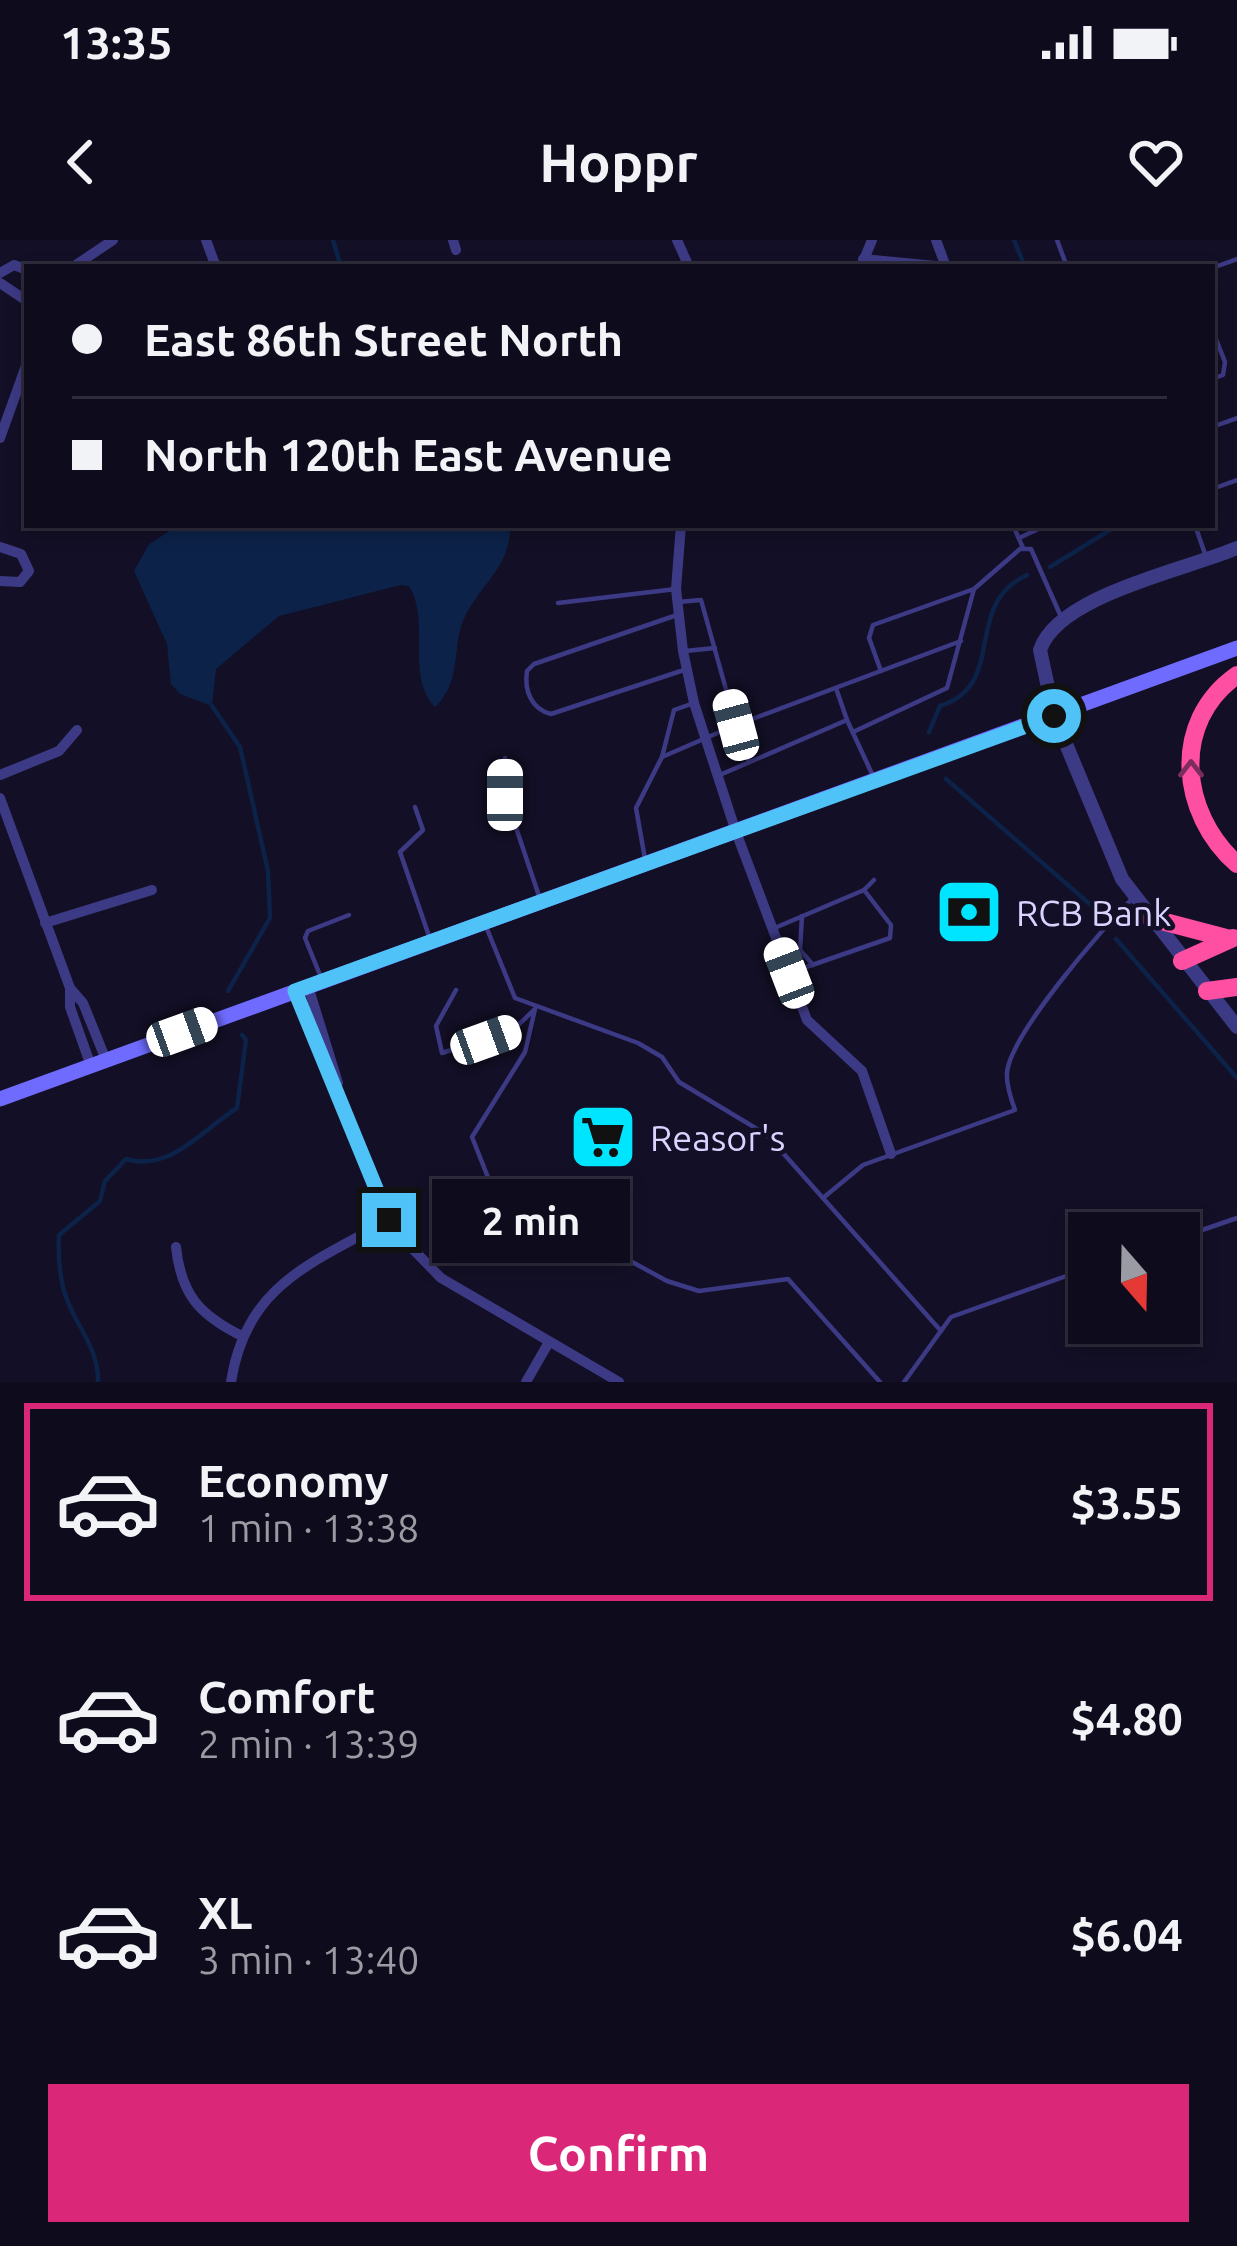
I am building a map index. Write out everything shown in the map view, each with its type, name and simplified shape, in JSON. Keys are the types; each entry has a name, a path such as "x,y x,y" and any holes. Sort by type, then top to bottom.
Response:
{"highway":[{"path":"1237,675 1200,718 1190,769 1204,825 1237,864"},
{"path":"1150,918 1233,938"},
{"path":"1182,961 1233,938"},
{"path":"1208,991 1237,987"}],"main road":[{"path":"0,1098 1237,648"}],"street":[{"path":"77,264 112,240"},
{"path":"862,263 872,240"},
{"path":"0,438 24,382"},
{"path":"680,528 678,602 683,651 717,776 807,1020 862,1071 891,1154"},
{"path":"0,548 21,554 29,571 20,582 0,581"},
{"path":"1237,548 1062,619 1040,650 1054,716 1089,807 1134,897 1237,1027"},
{"path":"0,775 59,751 77,730"},
{"path":"0,798 70,988 83,1003 99,1063"},
{"path":"45,922 152,890"},
{"path":"308,986 330,1043 341,1098 389,1220 441,1278 619,1382"},
{"path":"231,1382 242,1336 282,1282 389,1220"},
{"path":"176,1247 186,1294 209,1318 242,1336"},
{"path":"526,1382 549,1342"}],"lane":[{"path":"1215,337 1225,362 1223,375 1215,379"},
{"path":"1014,528 1023,548"},
{"path":"1019,538 1041,528"},
{"path":"1196,528 1208,560"},
{"path":"881,673 869,638 873,625 974,589 1023,548 1031,549 1062,619"},
{"path":"853,732 937,697 947,688 974,589"},
{"path":"558,603 701,600 749,763"},
{"path":"678,602 534,664 525,680 531,701 551,714 687,669"},
{"path":"662,757 961,641"},
{"path":"683,651 715,648"},
{"path":"836,689 875,781"},
{"path":"646,864 636,808 662,757 674,710 694,703"},
{"path":"717,776 847,720"},
{"path":"506,758 505,795 541,902"},
{"path":"415,807 423,830 400,851 431,941"},
{"path":"773,928 864,890 874,880"},
{"path":"789,973 890,938 891,925 864,890"},
{"path":"823,1198 863,1165 1015,1110 1006,1070 1018,1046 1088,944 1134,897"},
{"path":"308,986 308,931 350,916"},
{"path":"802,916 800,950 813,964"},
{"path":"484,922 515,998 535,1010 560,1010 589,1028 662,1057 679,1082 767,1135 941,1331"},
{"path":"456,990 436,1026 442,1053 514,1029 535,1010"},
{"path":"535,1010 525,1052 472,1137 491,1185 667,1281 699,1292 788,1279 880,1382"},
{"path":"1200,1231 1237,1219"},
{"path":"904,1382 951,1317 1068,1275"}],"water":[{"path":"174,528 510,528 504,557 464,619 451,682 435,707 421,680 415,600 409,586 401,585 279,616 216,669 212,706 180,694 171,684 167,644 134,571 149,544"}],"waterway":[{"path":"333,240 340,264"},
{"path":"1014,240 1024,264"},
{"path":"1050,567 1113,528"},
{"path":"929,732 940,706 961,695 973,680 995,605 1007,588 1027,575"},
{"path":"212,706 240,747 268,871 270,918 228,991"},
{"path":"946,779 1092,906"},
{"path":"1116,939 1237,1078"},
{"path":"98,1382 92,1349 63,1286 59,1235 100,1201 105,1181 126,1159 157,1160 171,1155 237,1108 246,1040 242,1035"}],"place":[{"name":"RCB Bank","path":"969,912"},
{"name":"Reasor's","path":"603,1137"}],"route":[{"path":"389,1220 295,991 1054,716"}]}
